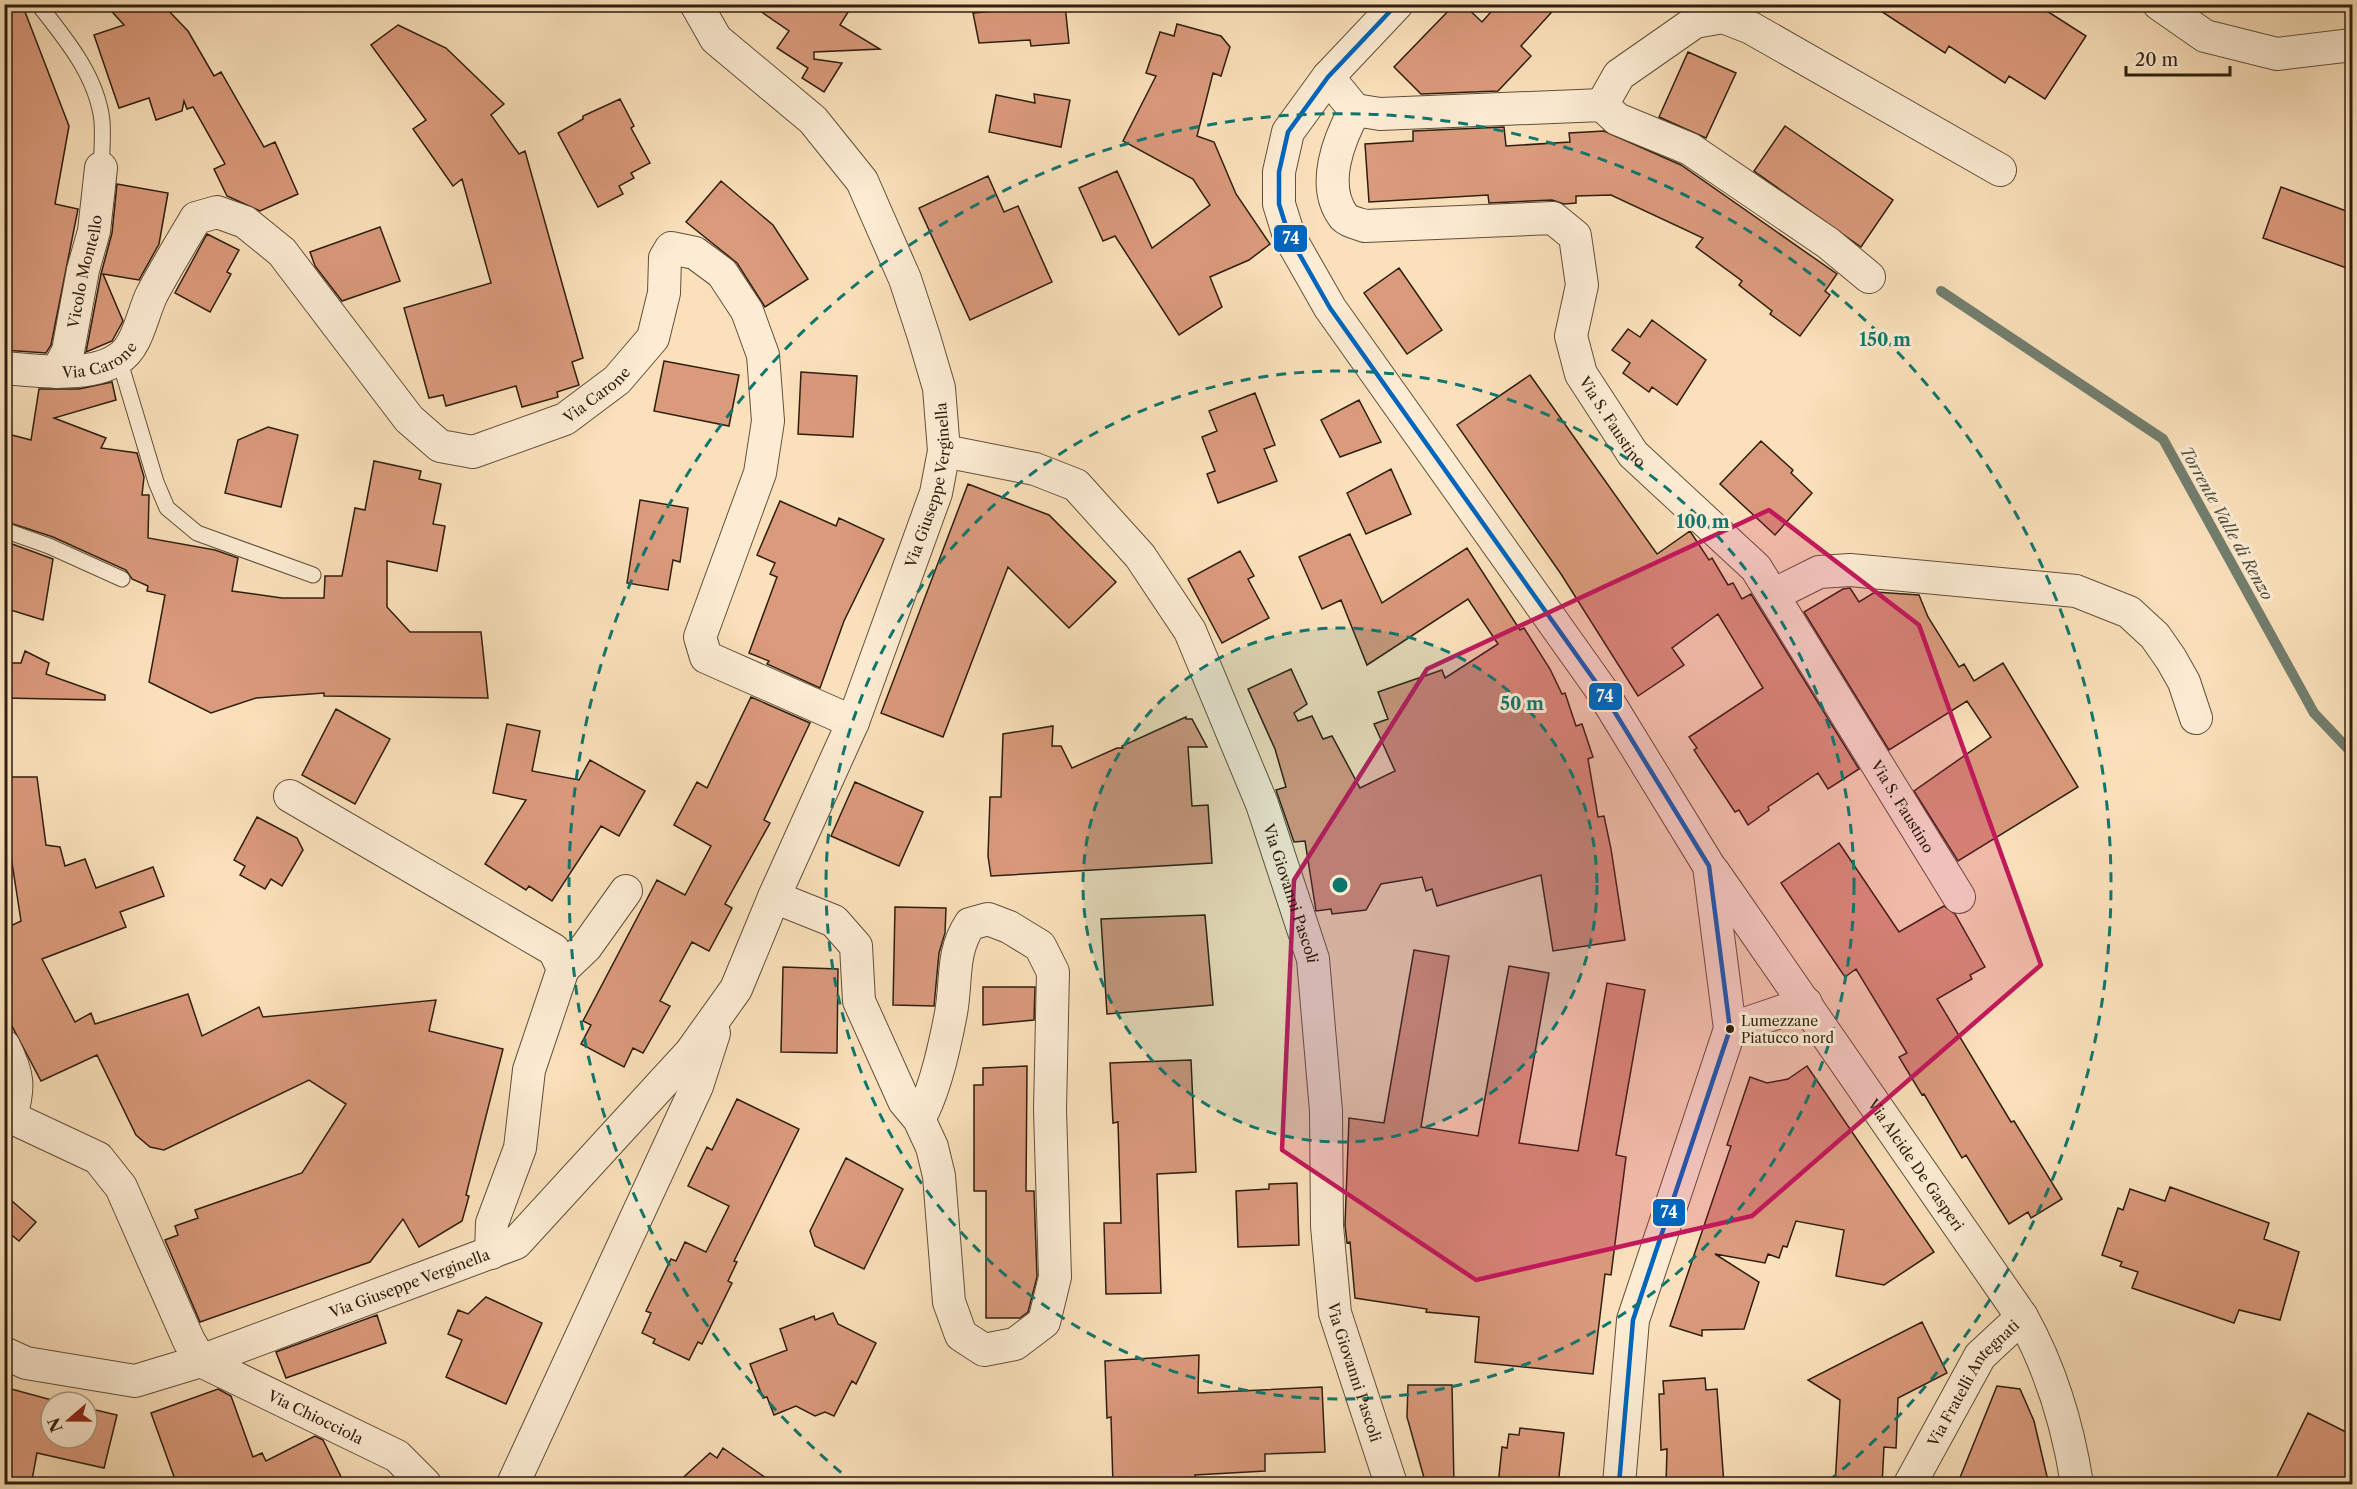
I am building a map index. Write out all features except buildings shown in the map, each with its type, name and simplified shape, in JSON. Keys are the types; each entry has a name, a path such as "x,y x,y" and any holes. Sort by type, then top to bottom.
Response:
{"street":[{"name":"Via Giuseppe Verginella","path":"4,1353 26,1362 135,1382 201,1361 516,1243 691,1052 736,989 774,897 853,722 936,493 944,451 939,388 924,337 905,279 862,181 813,120 716,39 696,4"},
{"name":"Via Alcide De Gasperi","path":"1397,4 1328,77 1288,132 1279,172 1279,204 1289,236 1330,308 1600,688 1709,866 2022,1317 2039,1348 2069,1438 2077,1485"},
{"path":"2159,4 2205,36 2277,54 2352,45"},
{"path":"1602,105 1619,75 1695,22 1723,17 1751,28 2000,170"},
{"path":"1328,77 1355,110 1380,114 1602,105 1617,119 1690,149 1828,243 1869,277"},
{"name":"Via S. Faustino","path":"1355,110 1339,140 1333,172 1337,203 1346,219 1365,226 1553,218 1575,236 1582,285 1571,336 1581,374 1633,454 1756,568 1959,897"},
{"name":"Vicolo Montello","path":"57,372 68,351 83,270 94,231 102,168"},
{"name":"Via Carone","path":"4,368 57,372 99,368 119,359 131,344 150,297 196,218 217,212 245,222 282,252 409,419 440,447 473,452 565,419 617,380 653,338 664,293 665,258 671,248 694,253 722,273 747,311 763,355 768,421 760,473 700,637 706,657 853,722"},
{"name":"Via Giovanni Pascoli","path":"944,451 1035,469 1076,485 1140,556 1190,631 1262,804 1313,959 1326,1111 1327,1226 1335,1313 1390,1485"},
{"path":"1773,595 1819,572 1850,570 2076,591 2129,612 2155,636 2184,682 2196,718"},
{"path":"290,796 554,950 563,969"},
{"path":"1619,1485 1633,1320 1730,1029 1709,866"},
{"path":"492,1253 492,1223 520,1148 529,1070 563,969 586,947 626,891"},
{"path":"774,897 834,921 856,946 859,1001 904,1101 919,1119 932,1147 939,1176 949,1302 961,1335 984,1350 1015,1344 1044,1322 1055,1277 1050,1110 1053,972 1040,946 1009,927 988,919 970,924 958,941 951,1013 927,1105 919,1119"},
{"path":"1730,1029 1806,1003"},
{"name":"Via Giuseppe Verginella","path":"513,1485 697,1086 722,1010"},
{"path":"4,1046 16,1070 17,1095 8,1115 98,1158 121,1187 189,1341 201,1361"},
{"name":"Via Fratelli Antegnati","path":"1910,1485 1980,1356 2022,1317"},
{"name":"Via Chiocciola","path":"201,1361 397,1456 425,1485"}],"lane":[{"path":"38,4 64,37 91,81 102,120 102,168"},
{"path":"119,359 156,482 167,508 197,533 313,575"},
{"path":"4,530 49,546 122,579"}],"highlighted area":[{"path":"1769,510 1919,625 2041,965 1752,1216 1476,1280 1282,1150 1294,880 1427,669"}],"waterway":[{"name":"Torrente Valle di Renzo","path":"1941,291 2163,439 2314,713 2352,753"}],"transit line":[{"name":"74","path":"1397,4 1328,77 1288,132 1279,172 1279,204 1289,236 1330,308 1600,688 1709,866 1730,1029 1633,1320 1619,1484"}],"place":[{"name":"Lumezzane Piatucco nord","path":"1730,1029"}]}
